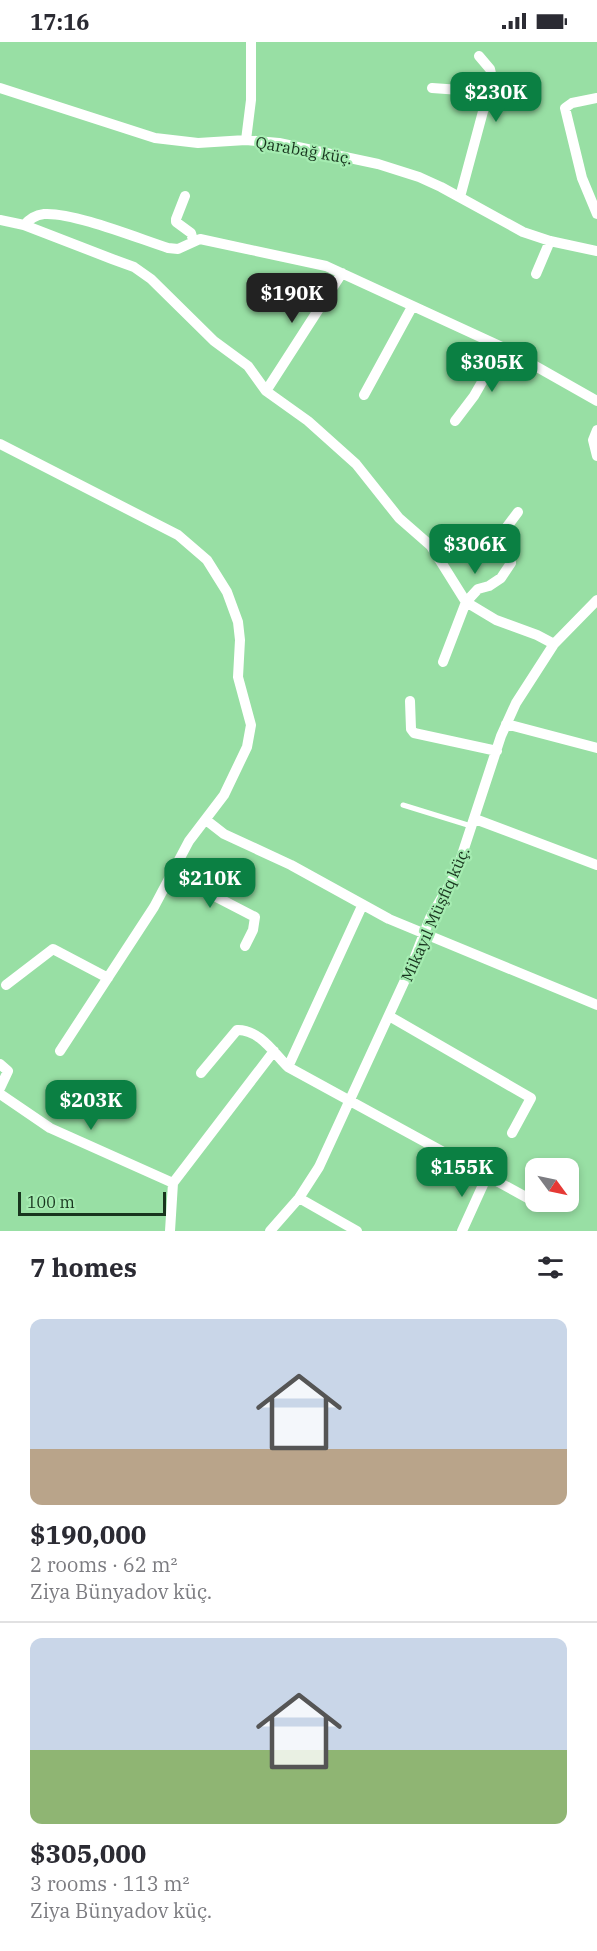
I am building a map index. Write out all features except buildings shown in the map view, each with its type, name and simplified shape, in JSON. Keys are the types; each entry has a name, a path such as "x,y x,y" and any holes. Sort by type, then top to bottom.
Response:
{"street":[{"path":"246,140 250,100 251,42"},
{"path":"460,197 492,78 490,69 479,56"},
{"name":"Qarabağ küç.","path":"0,88 154,138 198,143 246,140 279,142 378,164 419,177 523,232 550,241 597,251"},
{"path":"432,88 489,92"},
{"path":"597,98 572,103 565,108 582,177 597,214"},
{"path":"185,196 176,222 191,233 193,240"},
{"path":"24,225 32,217 42,214 64,215 168,248 178,249 193,240 200,239 306,261 342,273 502,347 597,401"},
{"path":"0,220 24,225 134,267 151,279 214,341 248,366 266,391 308,421 356,464 399,518 431,546 466,602 496,620 537,635 554,644"},
{"path":"536,274 550,241"},
{"path":"266,391 342,273"},
{"path":"364,395 412,307"},
{"path":"455,421 474,396 502,347"},
{"path":"597,430 593,440 597,456"},
{"path":"0,444 178,535 193,547 217,573 238,622 240,640 238,677 251,725 247,747 224,795 189,841 154,907 60,1051"},
{"path":"443,662 466,602 478,589 489,586 501,578 511,563 510,555 497,544 497,540 518,512"},
{"name":"Mikayıl Müşfiq küç.","path":"270,1231 299,1198 320,1167 438,903 456,873 497,751 516,703 554,644 597,600"},
{"path":"410,701 411,729 414,733 497,751"},
{"path":"507,723 597,748"},
{"path":"206,820 231,838 291,865 362,906 597,1005"},
{"path":"474,823 597,865"},
{"path":"172,874 255,917 254,930 245,946"},
{"path":"288,1067 362,906"},
{"path":"6,985 53,949 108,978"},
{"path":"389,1016 531,1098 512,1133"},
{"path":"201,1073 237,1030 250,1032 274,1051 288,1067 525,1196"},
{"path":"170,1231 171,1197 174,1183 274,1051"},
{"path":"0,1064 8,1071 8,1074 0,1088"},
{"path":"0,1094 50,1128 174,1183"},
{"path":"465,1230 488,1176"},
{"path":"299,1198 357,1231"}],"lane":[{"path":"403,805 474,823"}]}
